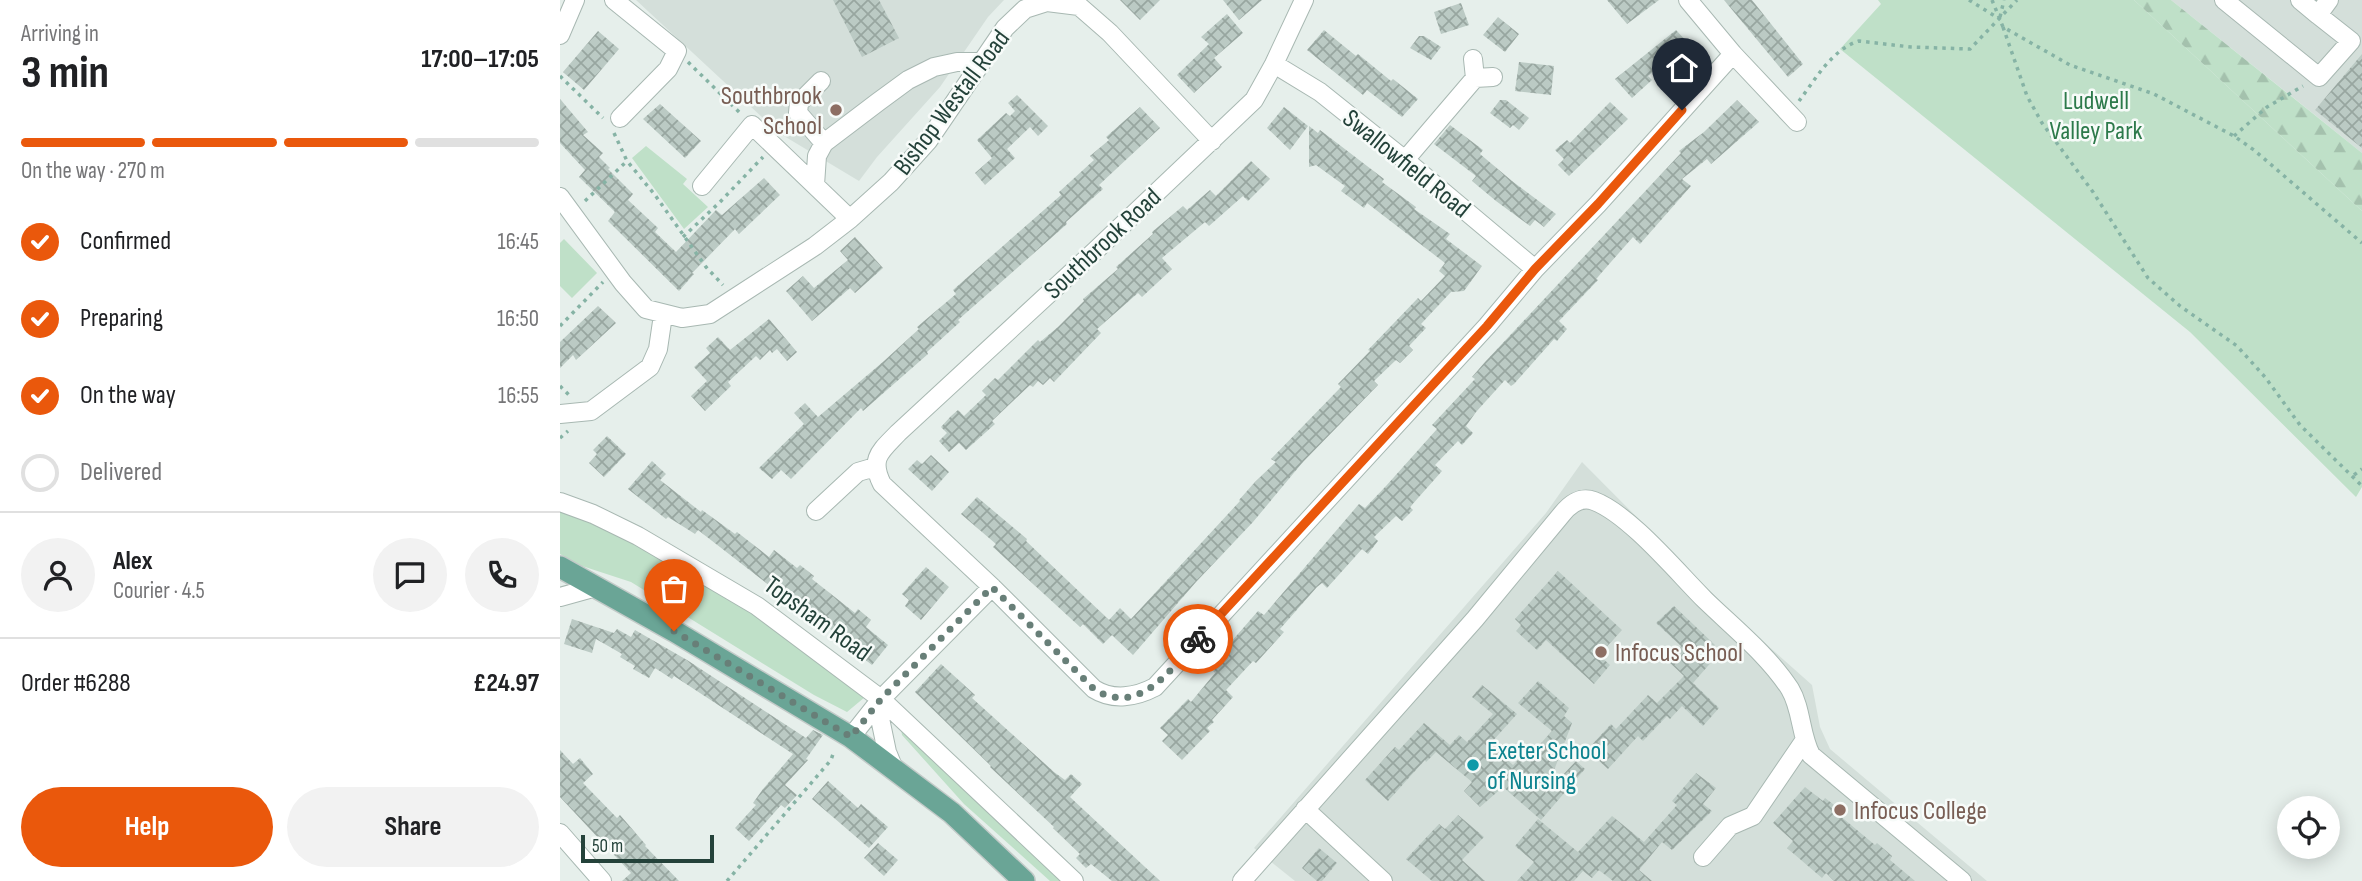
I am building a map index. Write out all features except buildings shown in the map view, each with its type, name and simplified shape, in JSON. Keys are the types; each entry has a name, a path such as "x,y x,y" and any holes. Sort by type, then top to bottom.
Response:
{"main road":[{"path":"560,567 674,631 851,737 952,813 1024,881"}],"street":[{"path":"560,35 575,0"},
{"path":"613,122 668,69 677,51 614,0"},
{"name":"Southbrook Road","path":"816,511 858,472 875,467 880,452 898,433 1254,100 1304,0"},
{"path":"1688,0 1733,54 1793,118"},
{"path":"2224,0 2319,76 2356,35 2318,15 2300,0"},
{"path":"2318,15 2329,0"},
{"name":"Bishop Westall Road","path":"663,315 682,318 710,314 737,299 850,219 891,182 928,141 1005,28 1025,9 1047,2 1080,3 1212,141"},
{"path":"875,467 882,484 992,587 1094,689 1103,694 1125,696 1155,687 1733,54"},
{"path":"1473,60 1475,78"},
{"path":"815,185 817,156 824,144 916,76 934,67 957,62 982,62"},
{"name":"Swallowfield Road","path":"1274,64 1320,92 1535,269"},
{"path":"1405,160 1475,78 1493,77"},
{"path":"821,81 799,103 798,113 824,144"},
{"path":"702,186 752,125 850,219"},
{"path":"560,197 614,271 646,309 663,315 657,349 650,366 592,411 560,414"},
{"path":"1242,881 1475,618 1570,504 1580,500 1592,500 1625,520 1768,662 1792,692 1802,721 1804,741 1811,755 1962,881"},
{"name":"Topsham Road","path":"560,502 593,514 638,536 757,606 879,701 1074,881"},
{"path":"560,597 596,587"},
{"path":"851,737 879,701 992,587"},
{"path":"879,701 887,752 894,769"},
{"path":"1703,857 1730,826 1753,816 1804,741"},
{"path":"1306,809 1383,881"},
{"path":"560,833 602,881"}],"path":[{"path":"1969,0 2000,19"},
{"path":"1992,0 2026,96 2042,123 2093,192 2148,278 2180,306 2236,346 2265,377 2300,425 2354,475 2362,486"},
{"path":"2000,19 2004,0"},
{"path":"1793,118 1839,50 1859,41 1911,47 1970,49 2017,0"},
{"path":"2003,27 2070,65 2154,94 2234,136 2362,243"},
{"path":"677,51 752,125"},
{"path":"560,76 613,122 627,161 656,195 706,267 737,299"},
{"path":"2234,136 2267,107 2309,83"},
{"path":"683,237 774,146"},
{"path":"571,214 627,161"},
{"path":"560,326 614,271"},
{"path":"2354,475 2362,469"},
{"path":"727,881 831,760 834,751"}],"shaded area":[{"name":"Southbrook School","path":"636,0 1004,0 988,17 940,87 859,181 779,133"},
{"path":"2171,0 2362,0 2362,153 2305,107"},
{"name":"Infocus School","path":"1582,462 1739,620 1812,685 1820,727 1830,749 1987,881 1295,881 1254,848 1546,513"}],"green space":[{"name":"Ludwell Valley Park","path":"1878,0 2134,0 2362,211 2362,487 2356,497 2190,332 1840,49 1881,4"},
{"path":"2134,0 2171,0 2362,153 2362,211"},
{"path":"646,146 687,179 683,184 708,207 684,229 632,158"},
{"path":"564,239 597,273 572,298 560,286 560,243"},
{"path":"560,507 577,512 765,616 865,697 847,712 814,695 631,582 579,565 560,554"},
{"path":"900,723 1062,881 1050,881 964,804 902,735"}],"way so far":[{"path":"674,631 851,737 881,699 992,587 1094,689 1103,694 1125,696 1155,687 1198,639"}],"place":[{"name":"Southbrook School","path":"836,110"},
{"name":"Infocus School","path":"1601,652"},
{"name":"Exeter School of Nursing","path":"1473,765"},
{"name":"Infocus College","path":"1840,810"}],"route":[{"path":"1198,639 1682,110"}]}
